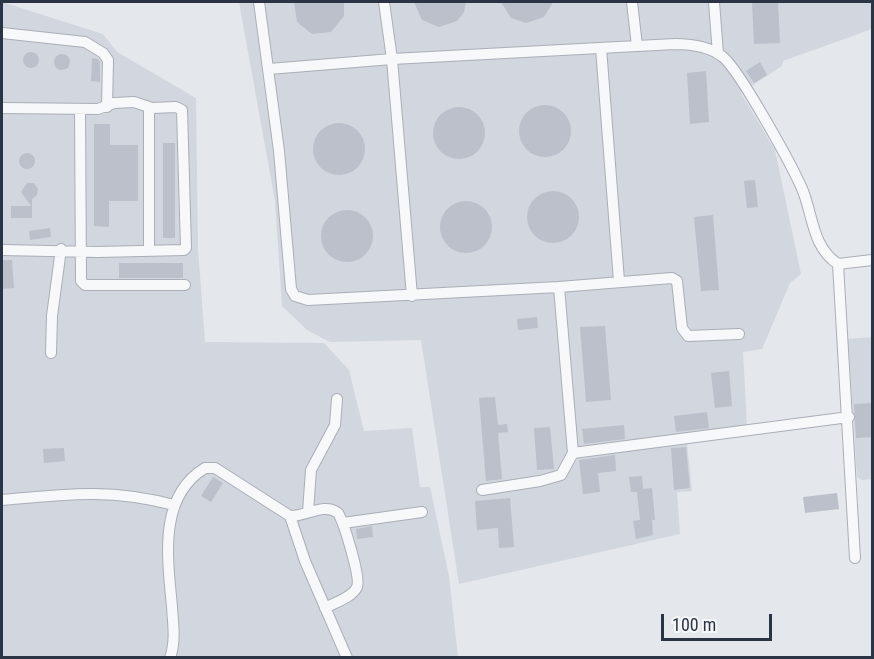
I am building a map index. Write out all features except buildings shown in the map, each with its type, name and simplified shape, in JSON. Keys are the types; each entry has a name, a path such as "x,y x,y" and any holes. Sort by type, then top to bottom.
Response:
{"street":[{"path":"259,2 279,151 291,289 295,296 308,300 412,296 672,278 677,281 682,328 688,336 739,333"},
{"path":"384,2 392,59 412,296"},
{"path":"632,2 637,46"},
{"path":"714,2 718,54"},
{"path":"2,33 85,42 93,45 108,60 107,107"},
{"path":"269,69 392,59 675,44 695,45 718,54 731,65 785,156 803,192 820,248 827,257 838,264 873,260"},
{"path":"601,48 618,281"},
{"path":"2,108 80,109 134,102 148,107 176,107 182,110 186,248 184,250 149,251 2,250"},
{"path":"148,107 149,251"},
{"path":"80,109 81,281 85,285 185,285"},
{"path":"51,353 52,316 61,249"},
{"path":"838,264 849,417 855,558"},
{"path":"482,490 540,481 561,475 573,453 559,287"},
{"path":"308,512 312,470 335,425 337,399"},
{"path":"573,453 849,417"},
{"path":"170,657 174,634 170,521 174,505 197,473 205,468 216,468 290,516 305,561 347,657"},
{"path":"2,500 99,492 132,495 174,505"},
{"path":"290,516 334,510 343,523 358,582 355,591 325,608"},
{"path":"343,523 422,512"}],"shaded area":[{"path":"2,2 103,34 117,52 196,98 198,249 205,342 324,343 349,370 364,431 412,428 420,487 430,487 449,576 458,657 2,657"},
{"path":"239,2 872,2 872,29 783,61 782,66 741,93 775,150 801,274 790,283 762,349 743,352 747,427 686,434 692,491 677,492 680,534 459,584 421,340 330,342 307,330 282,306 275,201"},
{"path":"872,337 872,479 862,480 857,477 848,339"}]}
